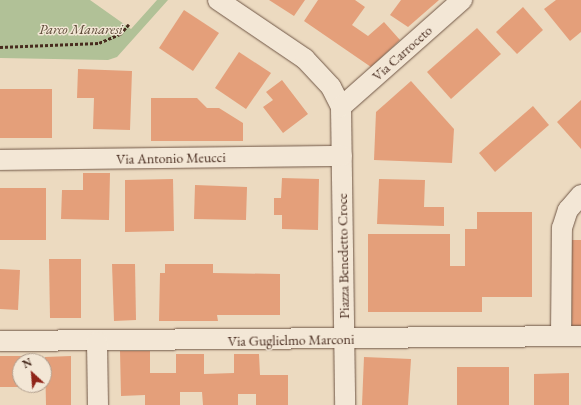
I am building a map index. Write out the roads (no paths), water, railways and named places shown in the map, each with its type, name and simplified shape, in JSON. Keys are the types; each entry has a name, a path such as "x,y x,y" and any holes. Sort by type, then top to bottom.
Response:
{"street":[{"path":"218,0 305,59 331,87 342,107"},
{"name":"Via Carroceto","path":"342,107 462,0"},
{"name":"Piazza Benedetto Croce","path":"342,107 345,405"},
{"name":"Via Antonio Meucci","path":"0,160 342,156"},
{"path":"560,336 562,228 568,210 581,195"},
{"name":"Via Guglielmo Marconi","path":"0,342 581,336"},
{"path":"97,342 98,405"}],"park label":[{"name":"Parco Manaresi","path":"81,29"}]}
